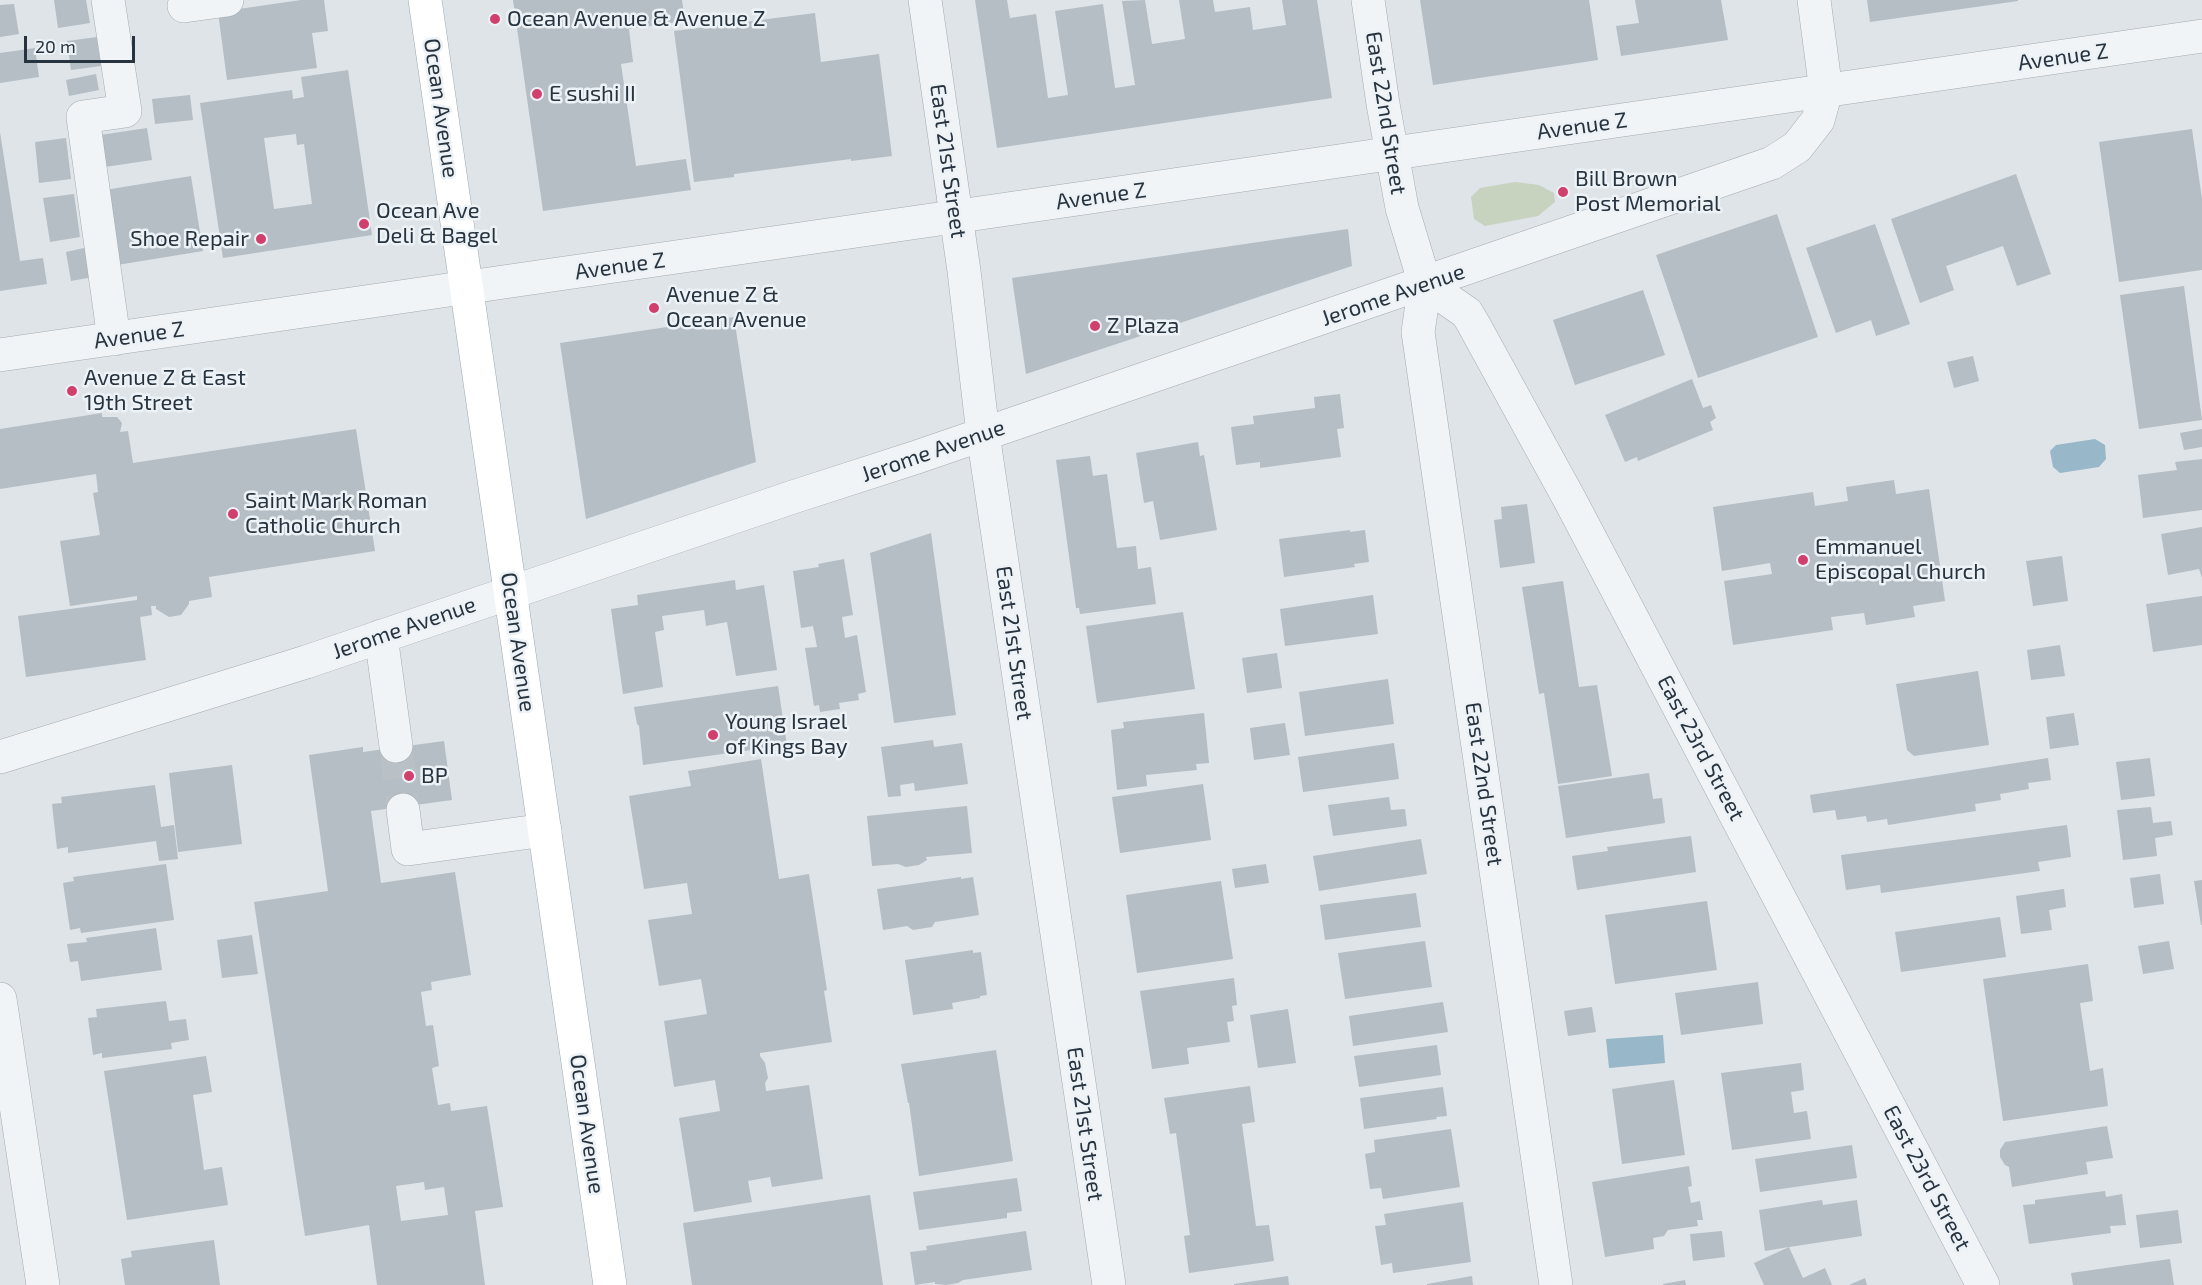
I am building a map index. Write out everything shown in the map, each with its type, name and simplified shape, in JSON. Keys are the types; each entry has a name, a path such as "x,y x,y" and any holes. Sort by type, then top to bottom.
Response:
{"main road":[{"name":"Ocean Avenue","path":"425,0 610,1285"}],"street":[{"path":"108,0 125,111 83,117 114,339"},
{"path":"184,6 227,0"},
{"name":"East 21st Street","path":"925,0 983,434 1109,1285"},
{"name":"East 22nd Street","path":"1368,0 1392,153 1407,225 1425,284 1418,332 1556,1285"},
{"path":"1814,0 1827,91"},
{"name":"Avenue Z","path":"0,355 2202,36"},
{"name":"Jerome Avenue","path":"0,757 294,666 1425,284 1772,163 1797,147 1818,120 1827,91"},
{"name":"East 23rd Street","path":"1425,284 1467,313 1571,502 1983,1285"},
{"path":"381,636 396,746"},
{"path":"403,810 408,849 545,830"},
{"path":"0,999 43,1285"}],"green space":[{"path":"1515,182 1539,185 1554,193 1555,202 1538,216 1485,226 1474,219 1471,197 1480,188"}],"water":[{"path":"2095,439 2105,445 2106,459 2099,467 2060,473 2053,467 2050,451 2056,445"},
{"path":"1663,1035 1665,1063 1609,1068 1606,1039"}],"building":[{"path":"54,0 86,0 90,23 58,28"},
{"path":"301,0 324,0 328,31 312,33 317,68 227,80 218,12"},
{"path":"513,0 682,0 685,21 629,29 633,62 621,64 636,166 686,159 691,190 543,211"},
{"path":"975,0 1007,0 1010,18 1036,14 1048,98 1068,95 1055,11 1103,4 1115,88 1135,85 1122,1 1145,0 1152,44 1185,39 1179,0 1213,0 1215,12 1250,7 1253,30 1286,25 1282,0 1317,0 1332,98 997,148"},
{"path":"1420,0 1589,0 1598,60 1433,85"},
{"path":"1635,0 1721,0 1728,40 1621,56 1616,26 1639,23"},
{"path":"1867,0 2018,0 2018,1 1870,22"},
{"path":"14,4 19,34 0,37 0,5"},
{"path":"815,13 821,62 879,54 892,156 734,174 734,177 694,182 674,31"},
{"path":"97,37 101,66 71,70 67,41"},
{"path":"35,48 39,77 0,83 0,53"},
{"path":"348,70 372,235 223,258 200,103 292,90 293,99 304,97 301,77","holes":["296,134 297,145 304,144 312,204 274,209 264,138"]},
{"path":"96,74 99,90 69,96 66,80"},
{"path":"190,95 193,120 155,124 152,99"},
{"path":"147,128 152,160 105,167 100,135"},
{"path":"2192,129 2202,199 2202,270 2119,282 2099,142"},
{"path":"0,132 20,261 43,258 47,284 0,291"},
{"path":"66,138 71,179 39,183 35,142"},
{"path":"2016,174 2051,274 2017,286 2003,246 1946,266 1954,290 1920,303 1891,219"},
{"path":"191,176 203,251 117,265 105,190"},
{"path":"74,194 80,237 50,242 43,198"},
{"path":"1777,214 1818,337 1698,378 1656,255"},
{"path":"1875,224 1910,324 1876,336 1871,320 1836,333 1806,248"},
{"name":"Z Plaza","path":"1348,229 1352,266 1026,374 1012,278"},
{"path":"93,246 99,276 71,281 66,252"},
{"path":"2184,286 2202,420 2139,429 2120,295"},
{"path":"1643,290 1665,355 1575,385 1553,320"},
{"path":"734,317 756,462 586,519 560,343"},
{"path":"1973,356 1979,381 1954,388 1947,362"},
{"path":"1692,379 1703,408 1711,405 1716,418 1710,422 1713,430 1638,461 1637,457 1625,462 1605,415"},
{"path":"1340,394 1344,428 1337,429 1341,457 1260,468 1260,462 1236,465 1231,427 1254,424 1253,416 1315,408 1314,397"},
{"name":"Saint Mark Roman Catholic Church","path":"102,413 102,417 117,417 122,423 120,432 128,431 133,463 356,429 375,551 209,577 212,597 189,601 181,615 169,617 156,609 156,606 151,606 152,615 140,617 146,660 26,677 18,616 137,600 137,596 70,606 60,541 100,535 93,493 98,492 96,474 0,489 0,429"},
{"path":"2202,429 2202,447 2184,450 2180,433"},
{"path":"1198,442 1200,456 1204,455 1217,530 1160,540 1153,501 1144,503 1136,453"},
{"path":"1090,456 1093,476 1107,474 1117,548 1136,546 1138,569 1151,567 1156,604 1080,614 1079,608 1076,608 1056,460"},
{"path":"2202,459 2202,510 2143,518 2138,475 2177,470 2175,462"},
{"path":"1894,480 1896,494 1929,489 1945,601 1913,606 1915,617 1866,625 1864,613 1831,617 1833,630 1733,645 1724,581 1772,574 1770,563 1722,571 1713,507 1813,492 1815,506 1848,501 1846,487"},
{"path":"1527,504 1535,563 1500,568 1494,520 1502,519 1501,507"},
{"path":"2202,527 2202,578 2199,569 2168,575 2161,534"},
{"path":"1350,530 1350,532 1365,530 1369,562 1354,564 1355,567 1284,577 1279,539"},
{"path":"931,533 956,715 894,723 870,553"},
{"path":"2062,556 2068,601 2033,606 2026,561"},
{"path":"844,559 853,615 842,617 845,638 857,635 866,692 858,694 859,700 839,703 840,709 820,712 819,705 814,706 805,648 817,647 813,626 801,628 793,571 819,567 818,564"},
{"path":"735,580 736,590 764,585 777,670 736,676 727,622 706,626 704,610 662,616 664,630 655,632 663,687 623,694 611,609 638,605 637,595"},
{"path":"1563,581 1579,687 1597,685 1612,776 1558,784 1544,693 1539,694 1522,587"},
{"path":"1373,595 1378,634 1285,646 1280,609"},
{"path":"2202,596 2202,645 2153,652 2146,604"},
{"path":"1183,612 1195,689 1097,703 1086,626"},
{"path":"2060,645 2065,676 2031,680 2027,650"},
{"path":"1277,653 1282,688 1247,693 1242,658"},
{"path":"1978,671 1989,745 1914,756 1907,750 1896,684"},
{"path":"1388,679 1394,724 1305,736 1299,692"},
{"name":"Young Israel of Kings Bay","path":"778,686 787,745 643,765 639,726 634,707"},
{"path":"1204,713 1209,763 1196,764 1197,770 1146,775 1147,786 1117,790 1111,730 1124,728 1123,722"},
{"path":"2074,713 2079,745 2050,749 2046,717"},
{"path":"1285,723 1290,755 1254,760 1250,728"},
{"path":"933,740 934,747 962,743 968,784 915,791 914,783 900,785 901,796 888,797 881,747"},
{"path":"444,741 452,800 371,811 381,883 455,872 471,975 431,982 432,990 421,992 426,1026 433,1025 439,1066 432,1068 438,1105 450,1103 451,1111 487,1106 503,1207 475,1211 485,1285 377,1285 369,1225 305,1236 254,902 328,891 309,755 363,747 363,752","holes":["424,1182 425,1190 444,1187 448,1215 401,1221 396,1186"]},
{"path":"1394,743 1399,779 1303,792 1298,757"},
{"path":"2048,758 2051,780 2028,783 2029,789 2000,794 2001,800 1975,804 1976,811 1888,825 1887,819 1867,822 1866,816 1837,820 1835,810 1813,813 1810,795"},
{"path":"2150,758 2155,796 2121,800 2116,762"},
{"path":"761,759 779,879 809,874 827,990 824,991 832,1042 760,1053 760,1056 765,1063 768,1078 765,1083 766,1091 809,1085 823,1179 772,1187 770,1177 748,1181 752,1202 694,1212 679,1118 720,1111 715,1080 674,1087 664,1021 707,1014 701,979 659,986 648,920 692,914 687,883 644,889 629,796 691,786 688,771"},
{"path":"232,765 242,844 178,852 169,773"},
{"path":"1649,773 1653,799 1662,798 1665,823 1566,838 1558,786"},
{"path":"1203,784 1211,840 1120,853 1112,797"},
{"path":"155,785 161,827 174,825 178,859 159,861 156,841 68,853 68,847 57,849 52,804 62,803 61,797"},
{"path":"1389,797 1391,810 1405,809 1407,826 1333,836 1328,805"},
{"path":"967,806 972,853 926,857 927,860 919,865 906,867 898,864 872,866 867,816"},
{"path":"2151,807 2153,823 2171,821 2173,835 2155,838 2157,856 2123,860 2117,810"},
{"path":"2067,825 2071,857 2038,862 2040,871 1881,893 1880,885 1846,890 1841,855"},
{"path":"1691,836 1696,872 1577,890 1572,856 1608,851 1607,847"},
{"path":"1421,839 1427,874 1319,891 1313,856"},
{"path":"166,864 174,920 81,933 80,928 70,930 63,883 74,881 73,877"},
{"path":"1266,864 1269,883 1235,888 1232,869"},
{"path":"2160,874 2164,904 2134,908 2130,878"},
{"path":"961,877 961,879 973,877 979,915 935,922 932,927 913,930 907,926 883,930 877,889"},
{"path":"2202,880 2202,925 2201,925 2194,881"},
{"path":"1221,881 1233,959 1137,973 1126,895"},
{"path":"2064,889 2066,907 2049,910 2052,930 2021,934 2016,896"},
{"path":"1416,893 1421,927 1325,940 1320,905"},
{"path":"1707,901 1717,970 1615,984 1605,915"},
{"path":"2000,917 2006,957 1901,972 1895,932"},
{"path":"156,928 162,970 81,981 78,961 70,962 67,944 87,942 86,938"},
{"path":"252,935 258,974 222,978 217,940"},
{"path":"1425,941 1432,987 1345,999 1338,953"},
{"path":"2169,941 2174,969 2143,974 2138,946"},
{"path":"973,950 973,953 981,952 987,995 952,1003 953,1009 913,1015 905,960"},
{"path":"2088,964 2093,1001 2080,1003 2090,1071 2103,1068 2108,1106 2003,1121 1983,979"},
{"path":"1234,978 1237,1005 1232,1006 1234,1021 1227,1022 1230,1042 1187,1048 1189,1064 1152,1069 1140,991"},
{"path":"1758,982 1763,1024 1681,1035 1675,993"},
{"path":"166,1001 169,1021 186,1019 189,1040 171,1043 172,1049 102,1058 102,1053 93,1055 88,1018 97,1017 96,1009"},
{"path":"1443,1002 1448,1032 1353,1046 1349,1016"},
{"path":"1592,1007 1596,1032 1568,1036 1564,1011"},
{"path":"1288,1009 1296,1063 1258,1068 1250,1015"},
{"path":"1437,1045 1441,1075 1359,1087 1354,1056"},
{"path":"996,1050 1013,1161 919,1176 901,1064"},
{"path":"206,1056 212,1092 193,1095 204,1170 222,1167 228,1205 127,1220 104,1071"},
{"path":"1801,1063 1804,1090 1791,1092 1794,1113 1807,1111 1811,1139 1732,1150 1721,1073"},
{"path":"1674,1080 1685,1155 1622,1164 1612,1089"},
{"path":"1250,1086 1255,1122 1242,1124 1256,1226 1269,1225 1274,1261 1189,1273 1184,1236 1190,1235 1176,1133 1170,1134 1164,1098"},
{"path":"1443,1087 1447,1116 1364,1129 1360,1098"},
{"path":"2107,1126 2113,1158 2086,1162 2088,1174 2012,1187 2009,1167 2000,1157 2000,1150 2005,1142"},
{"path":"1451,1129 1460,1187 1383,1199 1381,1188 1370,1189 1365,1154 1375,1152 1374,1140"},
{"path":"1852,1145 1857,1178 1760,1192 1755,1159"},
{"path":"1689,1166 1692,1186 1688,1187 1691,1203 1700,1201 1703,1220 1697,1220 1698,1226 1668,1230 1664,1236 1653,1238 1654,1249 1605,1257 1592,1182"},
{"path":"1017,1178 1022,1211 1007,1213 1007,1218 919,1230 913,1192"},
{"path":"2105,1191 2106,1197 2122,1194 2126,1225 2110,1226 2111,1233 2029,1244 2023,1205 2035,1204 2035,1200"},
{"path":"870,1195 883,1285 692,1285 683,1223"},
{"path":"1822,1200 1823,1205 1857,1200 1862,1236 1765,1251 1759,1210"},
{"path":"1463,1202 1471,1262 1393,1273 1392,1263 1381,1265 1375,1226 1386,1225 1384,1214"},
{"path":"2178,1210 2182,1243 2140,1248 2136,1215"},
{"path":"1026,1231 1032,1270 963,1280 946,1285 935,1284 935,1282 915,1285 910,1252 927,1250 926,1246"},
{"path":"1722,1231 1725,1257 1693,1261 1690,1234"},
{"path":"214,1240 220,1285 125,1285 121,1259 132,1257 131,1251"},
{"path":"1789,1247 1803,1278 1825,1268 1832,1285 1764,1285 1754,1263"},
{"path":"2170,1259 2174,1285 2073,1285 2071,1273"},
{"path":"1288,1276 1289,1285 1234,1285 1234,1284"},
{"path":"1472,1276 1473,1285 1427,1285 1427,1284"},
{"path":"1865,1278 1867,1285 1849,1285"},
{"path":"1685,1280 1686,1285 1663,1285 1663,1284"}],"tunnel":[{"path":"396,746 403,810"}],"place":[{"name":"Ocean Avenue & Avenue Z","path":"495,19"},
{"name":"E sushi II","path":"537,94"},
{"name":"Bill Brown Post Memorial","path":"1563,192"},
{"name":"Ocean Ave Deli & Bagel","path":"364,224"},
{"name":"Shoe Repair","path":"261,239"},
{"name":"Avenue Z & Ocean Avenue","path":"654,308"},
{"name":"Z Plaza","path":"1095,326"},
{"name":"Avenue Z & East 19th Street","path":"72,391"},
{"name":"Saint Mark Roman Catholic Church","path":"233,514"},
{"name":"Emmanuel Episcopal Church","path":"1803,560"},
{"name":"Young Israel of Kings Bay","path":"713,735"},
{"name":"BP","path":"409,776"}]}
